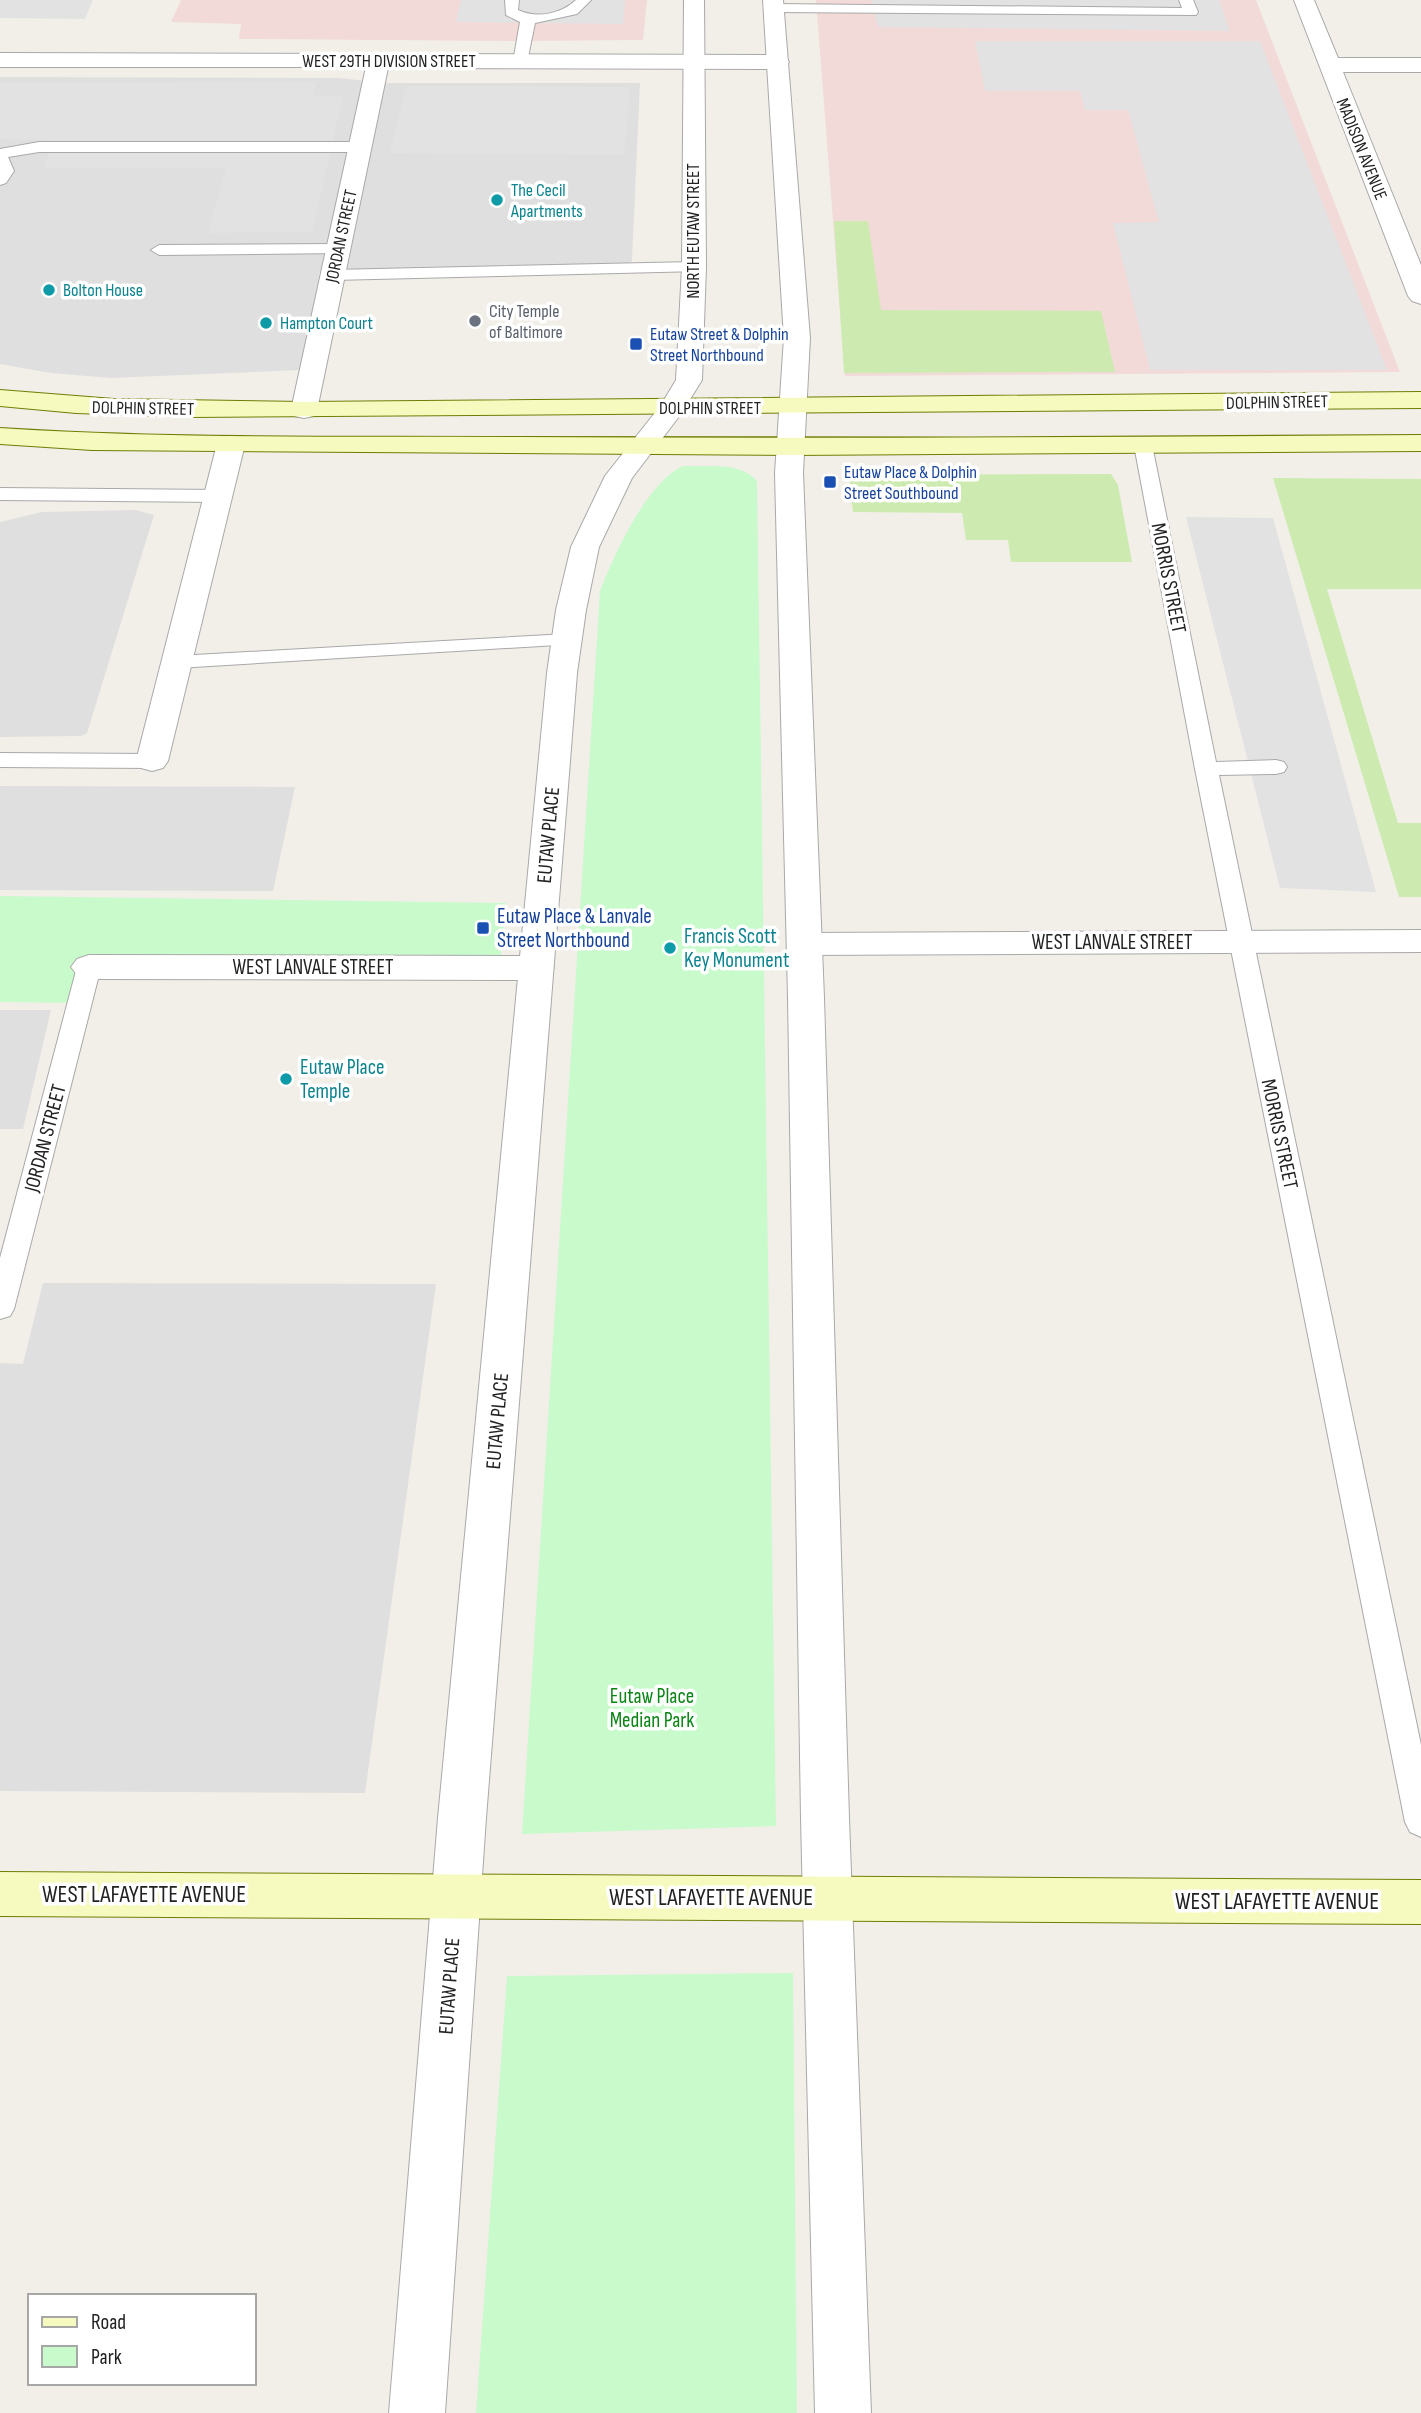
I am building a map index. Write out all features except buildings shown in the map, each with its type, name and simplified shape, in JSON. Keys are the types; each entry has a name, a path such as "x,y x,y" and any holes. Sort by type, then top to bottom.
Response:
{"main road":[{"name":"DOLPHIN STREET","path":"0,398 122,409 672,408 791,427 1143,445 1421,443"},
{"name":"DOLPHIN STREET","path":"0,436 92,442 231,444 640,445 791,427 1421,400"},
{"name":"WEST LAFAYETTE AVENUE","path":"0,1894 1421,1902"}],"street":[{"name":"NORTH EUTAW STREET","path":"640,445 672,408 690,380 694,267 694,0"},
{"name":"MADISON AVENUE","path":"1304,0 1421,296"},
{"path":"774,4 797,338 791,427 827,1898 843,2413"},
{"name":"WEST 29TH DIVISION STREET","path":"0,60 778,62"},
{"name":"JORDAN STREET","path":"304,410 378,61"},
{"path":"1328,65 1421,65"},
{"path":"152,761 231,444"},
{"name":"EUTAW PLACE","path":"417,2413 456,1896 567,640 585,547 608,495 640,445"},
{"name":"WEST LANVALE STREET","path":"804,944 1421,941"},
{"name":"WEST LANVALE STREET","path":"89,967 536,968"}],"lane":[{"path":"512,0 511,12 528,20 572,11 584,0"},
{"path":"774,4 1087,6 1191,12 1186,0"},
{"path":"520,62 528,20"},
{"path":"0,180 6,171 5,162 0,156 39,147 360,147"},
{"path":"159,250 338,248"},
{"path":"332,275 694,267"},
{"name":"MORRIS STREET","path":"1143,445 1206,769 1421,1822"},
{"path":"0,494 220,496"},
{"path":"177,662 567,640"},
{"path":"0,760 152,761"},
{"path":"1206,769 1276,767"},
{"name":"JORDAN STREET","path":"0,1308 89,967"}],"shaded area":[{"path":"0,0 93,0 85,19 0,18"},
{"path":"181,0 647,0 643,40 514,41 239,39 241,24 171,22"},
{"path":"461,0 625,0 623,24 456,22"},
{"path":"816,0 1256,0 1400,372 845,376"},
{"path":"871,0 1219,0 1230,31 878,27"},
{"path":"975,41 1260,41 1387,370 1150,370 1113,223 1159,222 1128,110 1085,110 1080,91 985,91"},
{"path":"0,77 339,78 385,83 640,83 632,260 631,263 623,265 320,271 301,370 111,378 51,373 0,364"},
{"path":"316,82 313,96 343,96 312,232 208,233 226,168 45,168 51,140 0,139 0,83"},
{"path":"406,86 630,87 624,155 390,153"},
{"path":"136,510 154,515 87,733 81,736 0,737 0,522 42,512"},
{"path":"1186,517 1273,518 1376,892 1280,888"},
{"path":"0,786 295,787 273,891 0,890"},
{"path":"0,1010 51,1010 23,1129 0,1129"},
{"path":"43,1283 436,1284 365,1793 0,1791 0,1363 23,1364"}],"green space":[{"path":"834,221 868,221 881,310 1101,311 1115,372 844,373"},
{"name":"Eutaw Place Median Park","path":"683,466 733,468 742,470 757,481 776,1826 522,1834 600,591 633,521 657,487"},
{"path":"1111,474 1118,485 1132,562 1011,562 1008,540 966,540 962,513 853,512 849,477 855,475"},
{"path":"1273,478 1421,479 1421,589 1327,589 1398,823 1421,823 1421,897 1399,897"},
{"path":"0,896 506,903 500,964 107,963 80,1003 0,1002"},
{"path":"793,1973 797,2413 476,2413 507,1976"}],"place":[{"name":"The Cecil Apartments","path":"497,200"},
{"name":"Bolton House","path":"49,290"},
{"name":"City Temple of Baltimore","path":"475,321"},
{"name":"Hampton Court","path":"266,323"},
{"name":"Eutaw Street & Dolphin Street Northbound","path":"636,344"},
{"name":"Eutaw Place & Dolphin Street Southbound","path":"830,482"},
{"name":"Eutaw Place & Lanvale Street Northbound","path":"483,928"},
{"name":"Francis Scott Key Monument","path":"670,948"},
{"name":"Eutaw Place Temple","path":"286,1079"}]}
